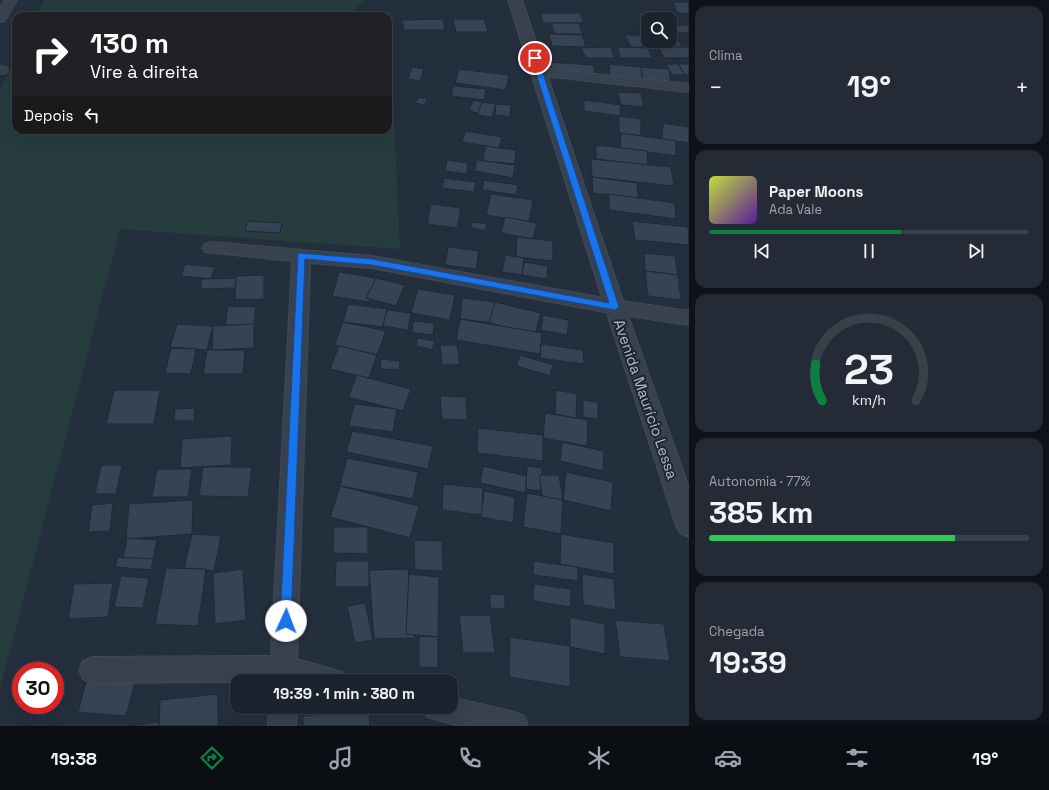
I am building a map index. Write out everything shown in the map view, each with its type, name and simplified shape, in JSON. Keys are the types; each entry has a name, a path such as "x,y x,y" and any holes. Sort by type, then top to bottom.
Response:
{"street":[{"path":"0,18 11,0"},
{"name":"Avenida Maurício Lessa","path":"516,0 615,307 689,525"},
{"path":"539,72 689,88"},
{"path":"211,248 372,262 615,307 689,318"},
{"path":"283,674 301,255"},
{"path":"92,670 245,674"},
{"path":"458,712 514,726"},
{"path":"282,714 282,726"}],"green space":[{"path":"44,0 365,0 352,12 38,12"},
{"path":"12,66 12,134 392,134 392,77 400,249 120,229 0,689 0,90"}],"building":[{"path":"673,2 689,2 689,14 677,12"},
{"path":"540,13 580,13 584,23 543,23"},
{"path":"443,19 445,30 404,30 402,20"},
{"path":"453,19 484,19 488,32 456,32"},
{"path":"551,23 578,23 583,34 555,34"},
{"path":"677,25 689,25 689,33 677,33"},
{"path":"549,34 582,35 586,47 552,46"},
{"path":"625,35 641,35 641,47 631,47"},
{"path":"677,39 683,47 677,47"},
{"path":"610,47 615,58 586,58 581,48"},
{"path":"617,47 648,48 652,58 621,58"},
{"path":"689,47 689,58 664,58 659,48"},
{"path":"550,62 594,65 595,76 551,73"},
{"path":"609,64 641,67 643,81 610,78"},
{"path":"666,64 678,64 685,75 672,75"},
{"path":"678,64 689,64 689,75 685,75"},
{"path":"412,67 424,69 420,81 408,79"},
{"path":"641,67 669,69 671,84 643,81"},
{"path":"459,69 509,75 506,90 455,83"},
{"path":"453,86 486,89 484,100 451,96"},
{"path":"618,92 641,93 644,107 621,105"},
{"path":"419,97 428,99 424,105 415,103"},
{"path":"473,100 482,102 478,113 469,111"},
{"path":"584,100 621,105 620,116 584,111"},
{"path":"482,102 496,104 492,117 477,115"},
{"path":"496,104 511,105 510,117 495,115"},
{"path":"619,116 641,119 641,136 619,133"},
{"path":"663,123 689,127 689,143 662,139"},
{"path":"465,131 502,137 499,148 462,142"},
{"path":"621,133 676,141 676,156 620,148"},
{"path":"596,145 647,151 648,165 596,159"},
{"path":"485,146 516,150 515,164 483,161"},
{"path":"591,159 671,167 674,186 592,177"},
{"path":"447,160 468,163 467,174 445,171"},
{"path":"477,160 515,165 513,178 474,171"},
{"path":"592,177 637,183 638,198 593,193"},
{"path":"444,178 476,182 474,192 442,188"},
{"path":"484,180 518,185 516,195 482,190"},
{"path":"491,194 533,200 529,222 486,215"},
{"path":"609,194 675,203 676,219 609,210"},
{"path":"431,204 461,208 457,228 427,224"},
{"path":"505,217 537,223 533,239 501,233"},
{"path":"247,221 282,223 280,233 245,231"},
{"path":"632,221 688,227 689,245 635,240"},
{"path":"472,222 487,224 485,231 471,228"},
{"path":"517,237 553,241 553,261 516,257"},
{"path":"448,247 479,251 476,269 445,265"},
{"path":"644,253 675,256 678,275 645,271"},
{"path":"505,255 524,258 522,275 502,272"},
{"path":"524,262 548,266 547,279 522,275"},
{"path":"185,264 215,267 211,279 181,276"},
{"path":"645,271 678,275 681,300 648,296"},
{"path":"339,272 376,278 369,302 332,296"},
{"path":"264,275 264,299 235,300 236,276"},
{"path":"236,278 235,288 201,289 201,279"},
{"path":"376,278 405,285 396,306 366,298"},
{"path":"418,289 455,295 450,320 411,313"},
{"path":"462,298 495,302 494,323 460,319"},
{"path":"495,302 541,313 535,334 489,323"},
{"path":"348,304 387,309 383,327 343,322"},
{"path":"228,306 256,307 254,326 225,325"},
{"path":"387,310 411,313 408,330 383,326"},
{"path":"543,315 569,320 567,335 541,330"},
{"path":"460,319 542,333 540,354 456,340"},
{"path":"413,321 434,323 433,335 412,333"},
{"path":"343,322 386,331 377,355 334,345"},
{"path":"177,324 213,326 207,350 170,347"},
{"path":"254,324 254,348 212,350 213,326"},
{"path":"418,338 435,341 432,350 416,346"},
{"path":"541,344 583,350 584,364 540,358"},
{"path":"440,345 457,345 460,365 442,365"},
{"path":"339,346 377,355 369,378 330,369"},
{"path":"171,348 196,349 191,374 165,373"},
{"path":"207,350 245,350 243,374 203,374"},
{"path":"520,355 553,365 550,376 516,366"},
{"path":"381,359 400,361 399,370 380,369"},
{"path":"357,375 411,389 403,411 348,397"},
{"path":"114,390 160,390 154,424 106,424"},
{"path":"556,390 577,394 576,418 555,414"},
{"path":"440,396 466,397 467,420 442,419"},
{"path":"583,400 598,402 598,419 583,417"},
{"path":"354,404 397,409 393,432 349,426"},
{"path":"195,408 194,421 174,421 175,409"},
{"path":"545,413 588,420 587,446 543,438"},
{"path":"478,428 543,435 543,461 477,453"},
{"path":"352,431 433,446 428,469 346,452"},
{"path":"232,436 231,465 180,468 182,439"},
{"path":"562,442 604,451 603,471 560,461"},
{"path":"347,458 418,472 413,499 340,486"},
{"path":"101,465 122,465 116,494 95,494"},
{"path":"483,466 527,476 525,493 480,483"},
{"path":"527,466 542,468 541,491 526,489"},
{"path":"203,467 252,467 248,497 199,496"},
{"path":"157,469 192,469 188,497 152,497"},
{"path":"566,472 613,482 611,511 563,500"},
{"path":"539,475 559,475 563,500 543,499"},
{"path":"443,484 483,488 482,515 442,510"},
{"path":"340,486 419,506 410,538 330,517"},
{"path":"484,491 515,497 513,523 481,517"},
{"path":"527,493 563,500 561,534 523,527"},
{"path":"193,500 192,534 126,539 129,504"},
{"path":"113,503 110,531 88,532 92,505"},
{"path":"334,527 368,527 368,554 333,553"},
{"path":"192,534 221,536 214,571 184,568"},
{"path":"561,534 614,543 614,574 560,564"},
{"path":"127,538 157,540 153,559 123,558"},
{"path":"414,540 442,541 443,571 415,570"},
{"path":"118,557 153,559 151,570 115,567"},
{"path":"336,561 369,561 369,587 335,587"},
{"path":"533,561 578,567 578,581 533,575"},
{"path":"166,568 206,569 198,626 155,624"},
{"path":"243,569 246,620 215,624 213,573"},
{"path":"408,569 415,638 374,639 369,570"},
{"path":"409,574 439,577 438,637 406,634"},
{"path":"582,574 614,579 616,610 583,605"},
{"path":"121,576 149,578 143,608 114,607"},
{"path":"113,583 108,617 68,619 74,584"},
{"path":"534,584 571,589 571,607 533,601"},
{"path":"490,594 505,595 505,609 490,608"},
{"path":"365,603 373,640 355,643 347,606"},
{"path":"459,615 490,615 495,653 463,653"},
{"path":"570,617 605,624 605,654 570,647"},
{"path":"615,620 664,624 670,661 620,657"},
{"path":"419,636 438,637 438,668 419,667"},
{"path":"510,637 570,646 570,687 509,677"},
{"path":"87,678 135,682 126,716 78,712"},
{"path":"218,694 218,726 159,726 160,700"},
{"path":"329,714 369,714 370,726 303,726 303,716"},
{"path":"159,722 159,726 130,726"}],"route":[{"path":"286,621 301,255 372,262 615,307 535,58"}]}
